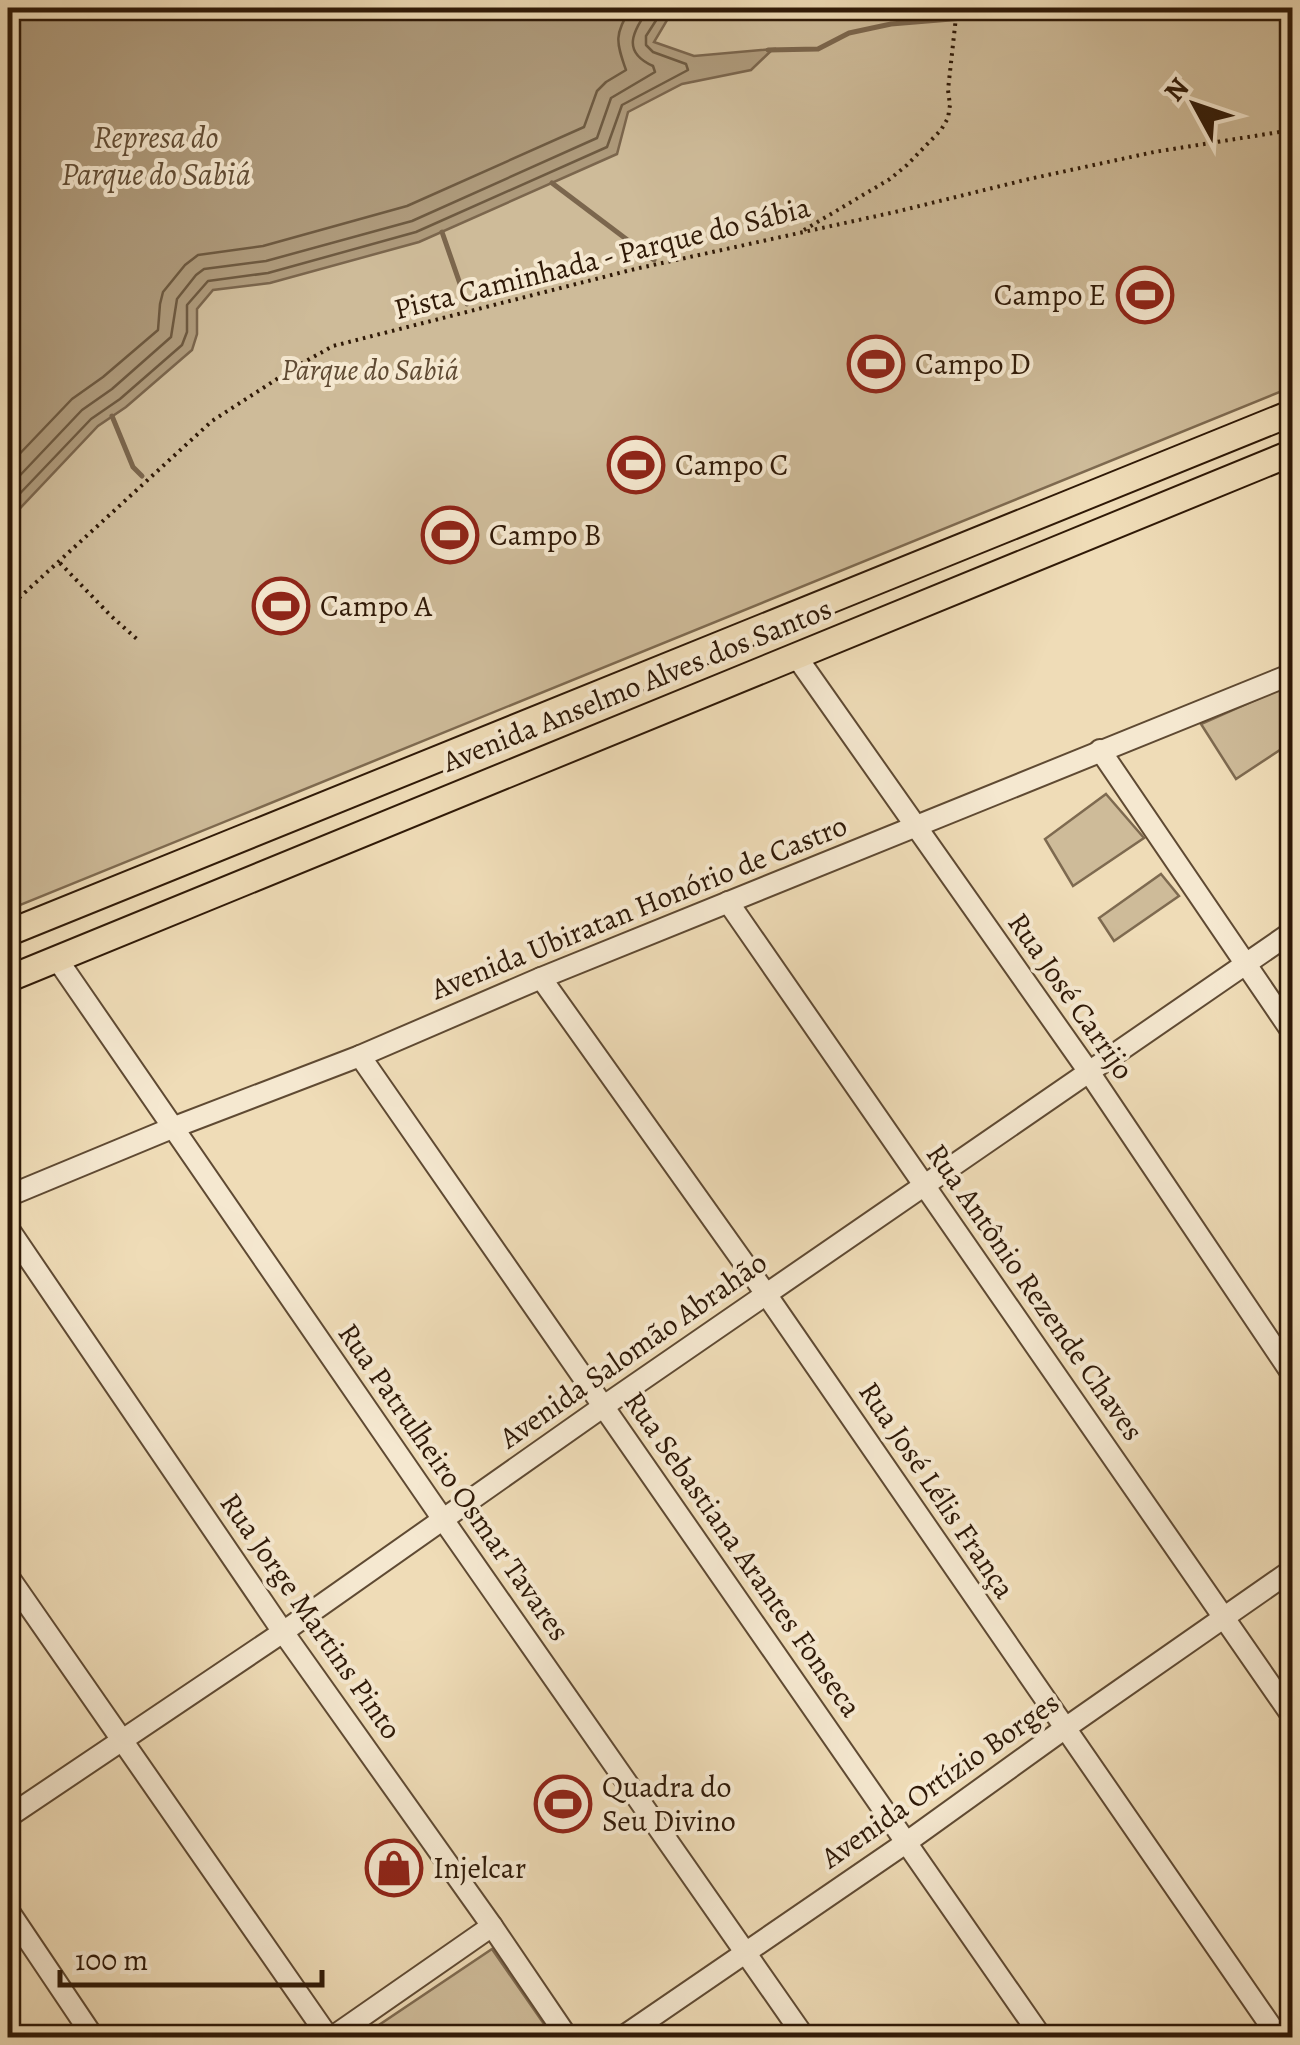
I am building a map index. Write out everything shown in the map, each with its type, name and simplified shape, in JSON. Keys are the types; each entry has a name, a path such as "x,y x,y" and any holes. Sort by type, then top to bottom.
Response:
{"main road":[{"name":"Avenida Anselmo Alves dos Santos","path":"8,933 1292,413"},
{"name":"Avenida Anselmo Alves dos Santos","path":"8,979 1292,453"},
{"path":"1086,496 1082,516 1092,535"},
{"path":"1027,519 1040,556"}],"street":[{"name":"Rua José Carrijo","path":"796,656 1089,1072 1292,1374"},
{"name":"Avenida Ubiratan Honório de Castro","path":"8,1196 360,1056 1100,750 1290,679"},
{"path":"1100,750 1292,1032"},
{"name":"Rua Antônio Rezende Chaves","path":"728,902 1292,1716"},
{"name":"Avenida Salomão Abrahão","path":"8,1817 283,1632 442,1518 1292,932"},
{"name":"Rua Patrulheiro Osmar Tavares","path":"56,959 806,2038"},
{"name":"Rua José Lélis França","path":"542,978 766,1294 1279,2038"},
{"name":"Rua Sebastiana Arantes Fonseca","path":"360,1056 1042,2038"},
{"name":"Rua Jorge Martins Pinto","path":"8,1228 283,1632 568,2038"},
{"name":"Avenida Ortízio Borges","path":"621,2038 1292,1570"},
{"path":"8,1576 330,2038 492,1926"},
{"path":"8,1910 94,2038"}],"path":[{"path":"800,234 890,179 940,130 948,118 957,8"},
{"name":"Pista Caminhada - Parque do Sábia","path":"8,608 212,421 334,346 558,288 1154,152 1292,130"},
{"path":"59,561 138,640"}],"green space":[{"name":"Parque do Sabiá","path":"8,8 1292,8 1292,387 8,910"},
{"path":"1280,689 1292,711 1292,742 1236,779 1201,724"},
{"path":"1106,794 1144,838 1073,886 1045,839"},
{"path":"1161,874 1179,896 1114,941 1099,918"},
{"path":"492,1949 553,2037 361,2037"}],"water":[{"name":"Represa do Parque do Sabiá","path":"8,8 680,8 670,15 654,42 694,56 773,49 751,70 682,84 628,112 617,154 419,242 270,283 213,290 197,309 197,334 192,350 98,426 8,521"}],"waterway":[{"path":"768,50 818,49 849,33 891,24 1084,8"},
{"path":"1126,8 1154,8"},
{"path":"1196,8 1233,8"},
{"path":"552,183 654,260"},
{"path":"442,232 467,304"},
{"path":"112,416 133,467 142,476"}],"place":[{"name":"Campo E","path":"1145,295"},
{"name":"Campo D","path":"876,364"},
{"name":"Campo C","path":"636,465"},
{"name":"Campo B","path":"450,535"},
{"name":"Campo A","path":"281,606"},
{"name":"Quadra do Seu Divino","path":"563,1804"},
{"name":"Injelcar","path":"394,1868"}]}
